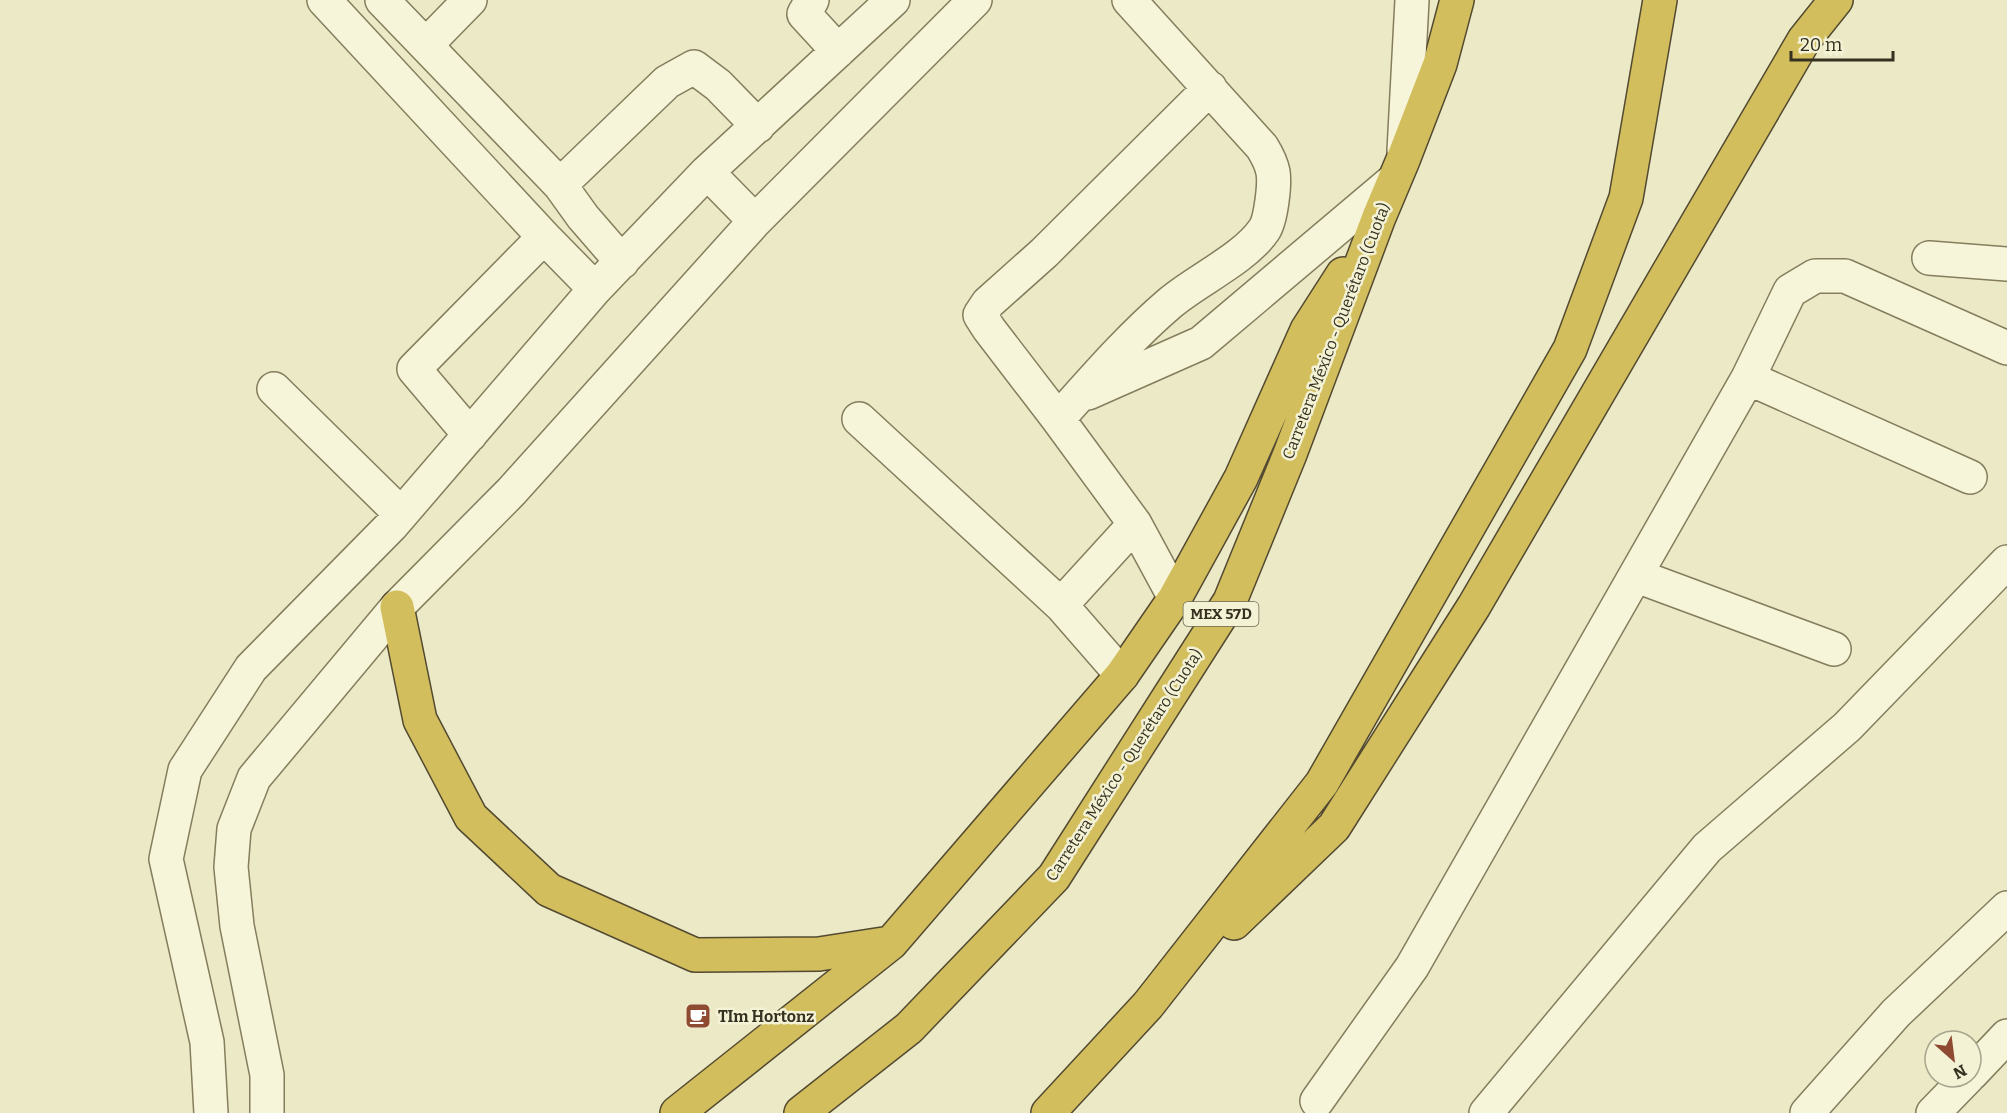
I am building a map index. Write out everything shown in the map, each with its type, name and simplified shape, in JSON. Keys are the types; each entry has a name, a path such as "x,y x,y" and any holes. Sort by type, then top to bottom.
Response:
{"highway":[{"name":"Carretera México - Querétaro (Cuota)","path":"801,1113 909,1028 1054,878 1230,601 1290,454 1379,217 1440,64 1457,0"},
{"path":"1149,1005 1322,783 1570,349 1626,198 1660,0"},
{"path":"1048,1113 1149,1005 1334,827 1474,606 1804,40 1836,0"},
{"path":"677,1113 891,943 1122,675 1175,598 1242,478 1307,330 1379,217"},
{"path":"397,607 420,720 471,817 549,890 695,955 819,954 891,943"}],"street":[{"path":"324,0 595,289"},
{"path":"382,0 560,185 583,217 622,262"},
{"path":"426,45 470,0"},
{"path":"812,0 804,14 838,51"},
{"path":"211,1113 207,1041 166,859 185,770 251,668 401,514 595,289 707,172 893,0"},
{"path":"267,1113 267,1075 237,926 231,867 234,829 255,778 397,607 511,492 755,221 975,0"},
{"path":"1067,408 1126,344 1171,302 1250,246 1265,229 1270,215 1274,174 1270,159 1210,88 1129,0"},
{"path":"1067,408 1201,343 1399,170 1413,0"},
{"path":"560,185 667,82 694,67 718,85 758,126"},
{"path":"1175,598 1067,408 989,329 980,315 988,303 1044,253 1210,88"},
{"path":"707,172 755,221"},
{"path":"470,435 414,369 544,237"},
{"path":"1929,258 2007,264"},
{"path":"1317,1101 1412,967 1748,378 1790,291 1815,276 1845,276 2007,348"},
{"path":"1748,378 1970,477"},
{"path":"274,389 401,514"},
{"path":"859,419 1061,604 1122,675"},
{"path":"1061,604 1135,524"},
{"path":"1486,1113 1707,848 1847,727 2007,562"},
{"path":"1637,576 1834,649"},
{"path":"1807,1113 1896,1013 2007,908"},
{"path":"1983,1061 2007,1036"},
{"path":"1933,1113 1956,1089"}],"place":[{"name":"TIm Hortonz","path":"698,1016"}]}
